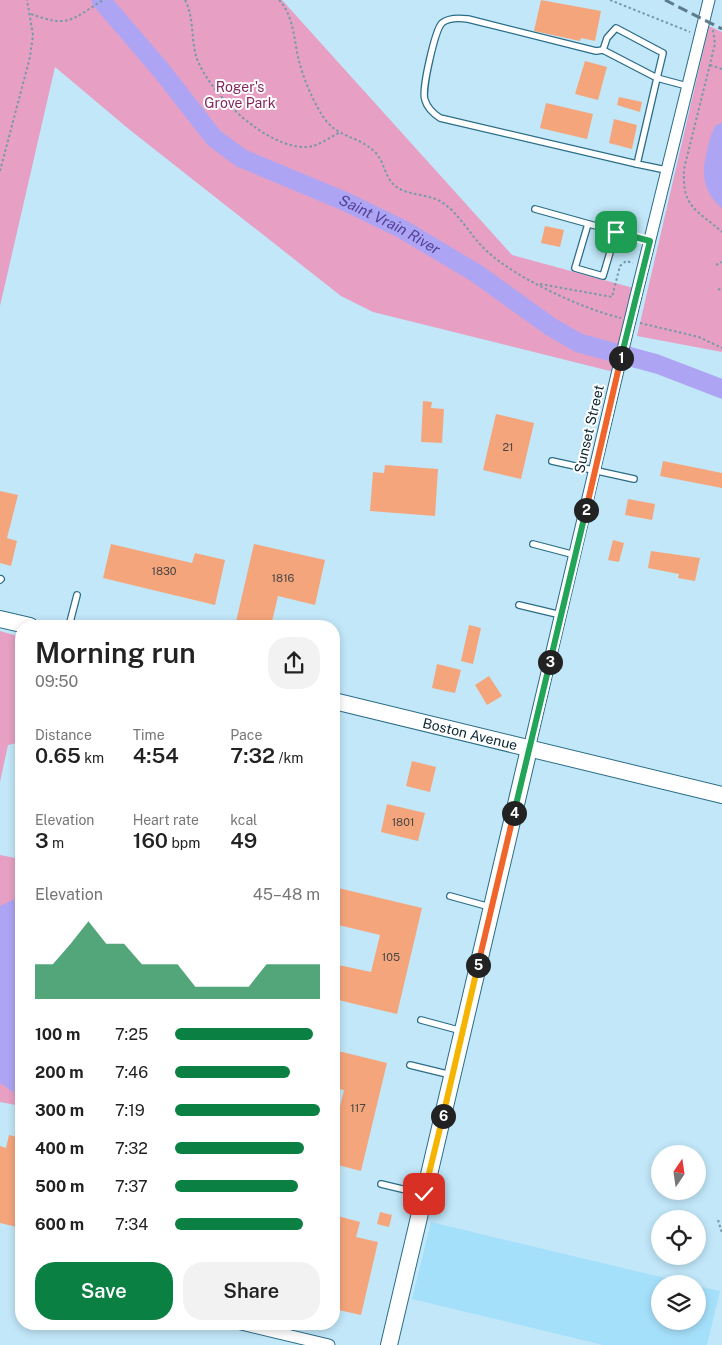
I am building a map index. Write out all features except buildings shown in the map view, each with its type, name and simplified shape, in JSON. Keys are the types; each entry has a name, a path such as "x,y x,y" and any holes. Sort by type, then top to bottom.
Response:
{"street":[{"name":"Sunset Street","path":"529,749 666,170 709,0"},
{"path":"0,619 15,622"},
{"name":"Boston Avenue","path":"340,703 722,795"},
{"path":"389,1345 529,749"},
{"path":"266,1330 329,1345"}],"lane":[{"path":"666,170 440,118 435,115 425,101 425,84 438,30 442,23 451,19 468,19 596,51 603,50 657,78 687,86"},
{"path":"603,50 606,38 616,28 663,53 637,164"},
{"path":"535,209 650,241"},
{"path":"588,224 575,268 603,276 616,232"},
{"path":"552,460 634,479"},
{"path":"533,544 576,555"},
{"path":"71,620 77,595"},
{"path":"519,605 561,615"},
{"path":"450,896 492,907"},
{"path":"421,1020 463,1031"},
{"path":"410,1065 452,1076"},
{"path":"381,1184 424,1194"}],"path":[{"path":"0,171 30,56 33,35 31,14 27,0"},
{"path":"31,14 51,21 64,22 76,19 103,0"},
{"path":"185,0 196,57 211,83 231,108 258,129 282,141 306,147 320,144 338,133"},
{"path":"279,0 289,16 300,62 319,110 332,129 362,142 376,153 390,182 396,186 443,203 489,253 514,272 592,310 626,319"},
{"path":"610,0 700,36"},
{"path":"714,25 715,44 684,169 683,184 686,199 696,211 722,232"},
{"path":"710,65 722,68"},
{"path":"716,266 722,262"},
{"path":"718,289 722,290"},
{"path":"634,321 699,337 722,348"},
{"path":"718,1220 722,1233"}],"shaded area":[{"path":"722,123 722,208 707,189 704,167 711,134 716,125"},
{"path":"15,899 15,1093 0,1083 0,906"},
{"path":"431,1222 652,1275 651,1330 706,1330 706,1288 720,1291 707,1345 603,1345 412,1299"}],"green space":[{"name":"Roger's Grove Park","path":"0,0 282,0 512,255 637,289 618,373 373,312 341,296 130,130 55,67 0,306"},
{"path":"709,26 722,32 722,352 637,336"},
{"path":"0,631 15,635 15,743 8,745 0,782"},
{"path":"0,855 15,858 15,1105 0,1102"}],"waterway":[{"name":"Saint Vrain River","path":"101,0 161,70 214,138 241,158 344,201 402,229 476,273 551,327 579,343 657,364 722,389"}],"railway":[{"path":"665,0 722,29"}],"route":[{"path":"424,1194 650,241 616,232"}]}
